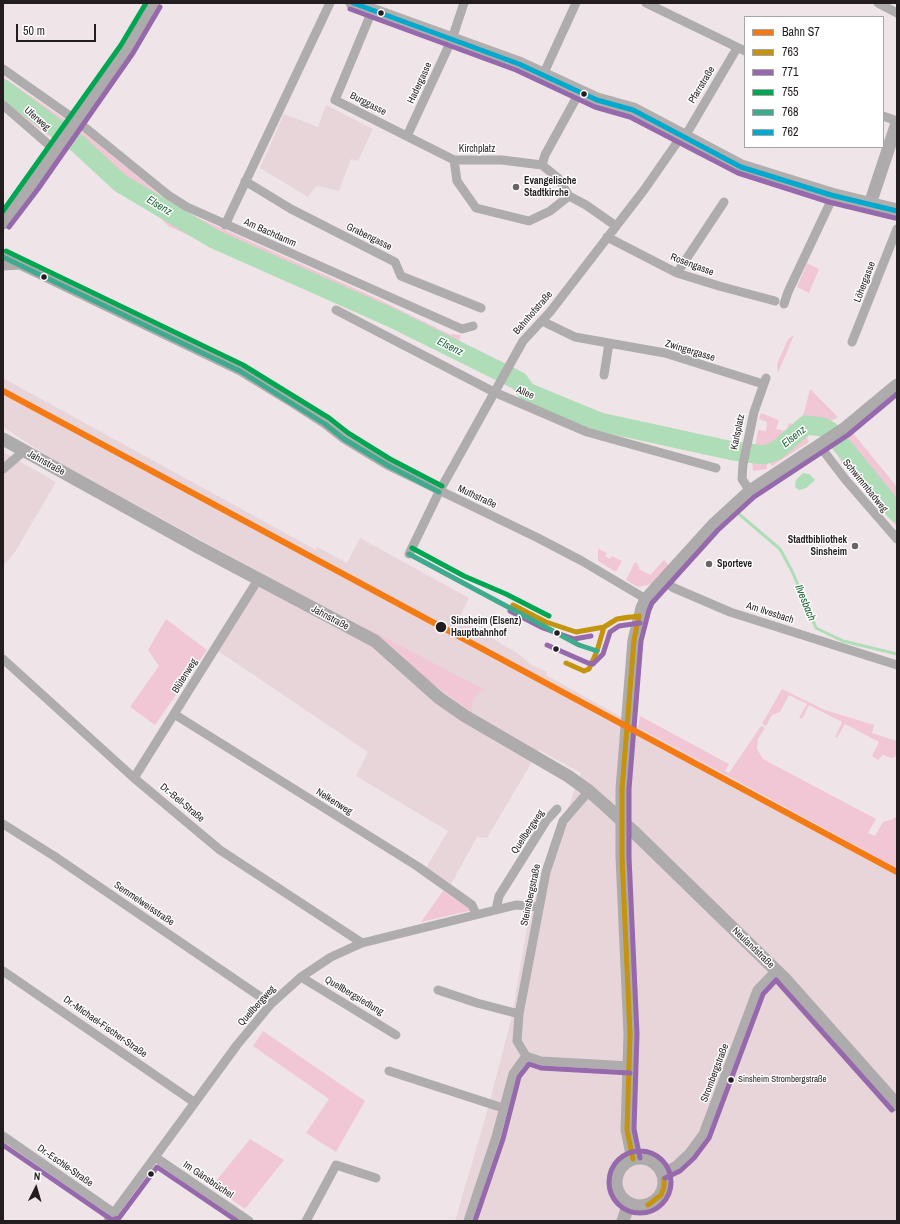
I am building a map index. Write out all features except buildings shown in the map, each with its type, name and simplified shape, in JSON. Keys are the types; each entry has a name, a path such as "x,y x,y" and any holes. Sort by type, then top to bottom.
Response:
{"main road":[{"path":"3,223 32,185 127,49 154,3"},
{"path":"353,3 372,12 452,39 543,75 579,93 597,100 633,110 740,167 831,195 897,211"},
{"path":"870,204 897,122"},
{"path":"633,1159 627,1130 630,1066 628,967 622,857 622,789 634,640 639,616 646,599 713,525 750,491 844,429 897,385"},
{"name":"Jahnstraße","path":"3,439 198,547 375,641 439,698 465,716 568,776 589,791 634,832"},
{"name":"Neulandstraße","path":"634,832 776,970 897,1105"},
{"path":"642,1158 650,1160 662,1172 664,1187 655,1201 640,1206 629,1203 620,1196 616,1182 621,1168 633,1159 642,1158"},
{"path":"623,1221 629,1203"}],"street":[{"path":"225,225 330,3"},
{"name":"Hadergasse","path":"407,136 452,39 464,3"},
{"path":"543,75 576,3"},
{"path":"646,3 741,49"},
{"path":"878,3 897,13"},
{"name":"Burggasse","path":"372,12 335,100 454,160"},
{"name":"Pfarrstraße","path":"686,133 741,49"},
{"name":"Am Bachdamm","path":"3,69 168,195 187,207 462,329 473,326"},
{"path":"579,93 545,155 542,165 558,178 568,196 590,208 616,226"},
{"name":"Uferweg","path":"3,105 58,147"},
{"path":"884,116 897,122"},
{"name":"Bahnhofstraße","path":"409,554 439,492 509,366 520,339 534,331 550,312 676,144"},
{"name":"Kirchplatz","path":"542,165 502,160 454,160 457,181 476,208 529,221 550,211 568,196"},
{"name":"Grabengasse","path":"245,181 291,209 395,262 401,276 480,308"},
{"path":"677,273 724,202"},
{"name":"Rosengasse","path":"607,238 677,273 779,302 788,292 830,203"},
{"name":"Löhergasse","path":"852,342 897,229"},
{"name":"Muthstraße","path":"3,257 240,371 387,465 439,492 538,538 582,561 646,599"},
{"path":"3,266 21,265"},
{"name":"Allee","path":"336,310 494,392 587,432 716,468"},
{"name":"Zwingergasse","path":"542,321 575,337 664,353 765,381"},
{"path":"526,326 534,331"},
{"path":"604,375 609,343"},
{"name":"Karlsplatz","path":"750,491 742,479 744,461 747,442 765,381"},
{"name":"Schwimmbadweg","path":"823,442 865,504 897,539"},
{"path":"3,469 24,451"},
{"name":"Am Ilvesbach","path":"663,580 674,588 730,612 897,665"},
{"name":"Blütenweg","path":"134,778 254,586"},
{"name":"Dr.-Bell-Straße","path":"3,660 134,778 220,850 362,943"},
{"name":"Nelkenweg","path":"174,714 417,866 472,905 476,914"},
{"name":"Steinsbergstraße","path":"526,1056 517,1041 520,1014 546,872 558,830 563,821 589,791"},
{"name":"Quellbergweg","path":"496,910 499,896 546,821 557,809"},
{"name":"Semmelweisstraße","path":"3,824 54,856 271,1004"},
{"name":"Quellbergweg","path":"108,1221 237,1045 271,1004 301,977 331,957 362,943 476,914 522,905 539,907"},
{"name":"Strombergstraße","path":"662,1172 675,1166 689,1153 703,1134 757,990 776,970"},
{"name":"Dr.-Michael-Fischer-Straße","path":"3,971 194,1102"},
{"name":"Quellbergsiedlung","path":"301,977 396,1034"},
{"path":"438,990 477,1003 520,1014"},
{"path":"468,1221 504,1108 513,1074 526,1056 541,1061 630,1066"},
{"path":"389,1071 504,1108"},
{"name":"Dr.-Eschle-Straße","path":"3,1136 114,1213"},
{"name":"Im Gänsbrüchel","path":"155,1157 249,1221"},
{"path":"306,1221 336,1165 376,1178"}],"shaded area":[{"path":"3,77 66,120 53,139 3,102"},
{"path":"326,105 373,129 358,161 351,159 339,191 318,186 314,188 308,197 260,168 284,114 318,127"},
{"path":"81,130 160,195 194,216 374,297 449,334 461,335 459,341 504,363 496,377 449,353 168,226 153,208 69,149"},
{"path":"807,263 819,269 809,293 797,287"},
{"path":"794,335 778,373 777,364 788,339"},
{"path":"3,378 316,550 317,547 347,563 360,538 469,598 459,618 520,655 530,664 547,672 546,675 759,794 897,868 897,1221 455,1221 487,1112 511,1020 530,911 581,773 539,750 487,838 477,837 451,884 426,868 448,831 356,776 368,752 218,651 261,573 54,460 3,427"},
{"path":"810,389 838,417 828,423 810,417 797,425 804,413"},
{"path":"761,413 779,420 776,429 786,431 789,423 797,425 773,446 762,450 755,448 758,430 766,431 767,422 759,419"},
{"path":"816,429 818,432 809,435 807,438 809,442 772,466 769,462 767,464 767,469 753,471 752,460 759,460 781,453 802,433"},
{"path":"853,433 897,487 897,527 841,461 833,446"},
{"path":"3,452 56,482 15,552 3,566"},
{"path":"803,473 809,474 815,480 806,488 799,490 795,487 796,480"},
{"path":"598,549 607,553 605,556 610,559 612,556 622,561 616,572 598,561"},
{"path":"664,560 669,565 652,584 638,587 626,580 635,562 638,564 639,569 650,575"},
{"path":"166,619 207,650 155,725 130,707 159,666 148,650"},
{"path":"361,625 486,690 479,692 472,702 472,712 426,679 396,650"},
{"path":"782,689 825,710 874,725 872,733 897,741 897,753 895,757 891,758 883,755 878,760 872,756 879,742 845,724 837,738 835,737 842,722 809,705 802,719 799,718 807,704 789,695 780,712 772,715 766,726 762,724"},
{"path":"640,716 729,764 725,771 729,773 761,726 765,728 758,739 757,749 763,759 876,819 868,833 875,836 883,822 891,820 897,816 897,868 638,727"},
{"path":"443,891 473,910 421,922"},
{"path":"263,1031 365,1101 336,1152 306,1133 329,1099 253,1046"},
{"path":"250,1139 284,1160 245,1209 212,1186"}],"waterway":[{"name":"Elsenz","path":"3,89 78,144 120,183 214,239 392,318 519,381 527,392 600,422 733,451 764,455 776,451 806,425 823,427 830,431 897,513"},
{"name":"Ilvesbach","path":"702,444 703,453"},
{"name":"Ilvesbach","path":"739,514 780,549 792,571 816,628 843,641 897,654"}],"rail line":[{"name":"S7","path":"3,391 897,872"}],"transit line":[{"name":"755","path":"3,211 121,45 146,3"},
{"name":"762","path":"353,3 519,64 597,100 633,110 741,167 831,195 897,211"},
{"name":"771","path":"9,227 38,189 133,53 160,7"},
{"name":"771","path":"350,9 516,70 595,107 630,117 738,173 829,202 895,218"},
{"name":"755","path":"6,251 243,365 329,418 348,433 390,459 442,486"},
{"name":"768","path":"3,257 240,371 325,424 344,439 387,465 439,492"},
{"name":"771","path":"640,1158 634,1129 637,1034 629,857 629,789 641,641 649,610 652,603 718,530 754,497 848,435 897,394"},
{"name":"755","path":"412,548 464,576 506,594 549,616"},
{"name":"768","path":"409,554 579,645 597,651"},
{"name":"763","path":"513,605 546,622 576,632 604,627 617,619 639,616"},
{"name":"771","path":"510,611 543,628 574,639 591,636"},
{"name":"763","path":"633,1159 627,1130 630,1034 622,857 622,789 634,640 639,616"},
{"name":"763","path":"566,663 584,671 589,669 597,651 604,627 617,619 629,617"},
{"name":"771","path":"547,645 593,664 603,654 610,632 619,626 640,623"},
{"name":"771","path":"665,1178 680,1171 694,1158 709,1138 763,994 776,980 892,1110"},
{"name":"771","path":"475,1221 503,1139 519,1077 529,1064 541,1068 630,1073"},
{"name":"771","path":"3,1145 112,1220 119,1218 157,1167 237,1221"},
{"name":"771","path":"640,1151 657,1156 662,1160 666,1165 671,1182 666,1199 662,1204 657,1208 640,1213 623,1208 618,1204 614,1199 609,1182 614,1165 618,1160 623,1156 640,1151"},
{"name":"763","path":"648,1205 661,1195 664,1187 664,1179"}],"place":[{"name":"Evangelische Stadtkirche","path":"516,187"},
{"name":"Stadtbibliothek Sinsheim","path":"855,546"},
{"name":"Sporteve","path":"709,564"},
{"name":"Sinsheim (Elsenz) Hauptbahnhof","path":"441,627"},
{"name":"Sinsheim Strombergstraße","path":"731,1080"}]}
